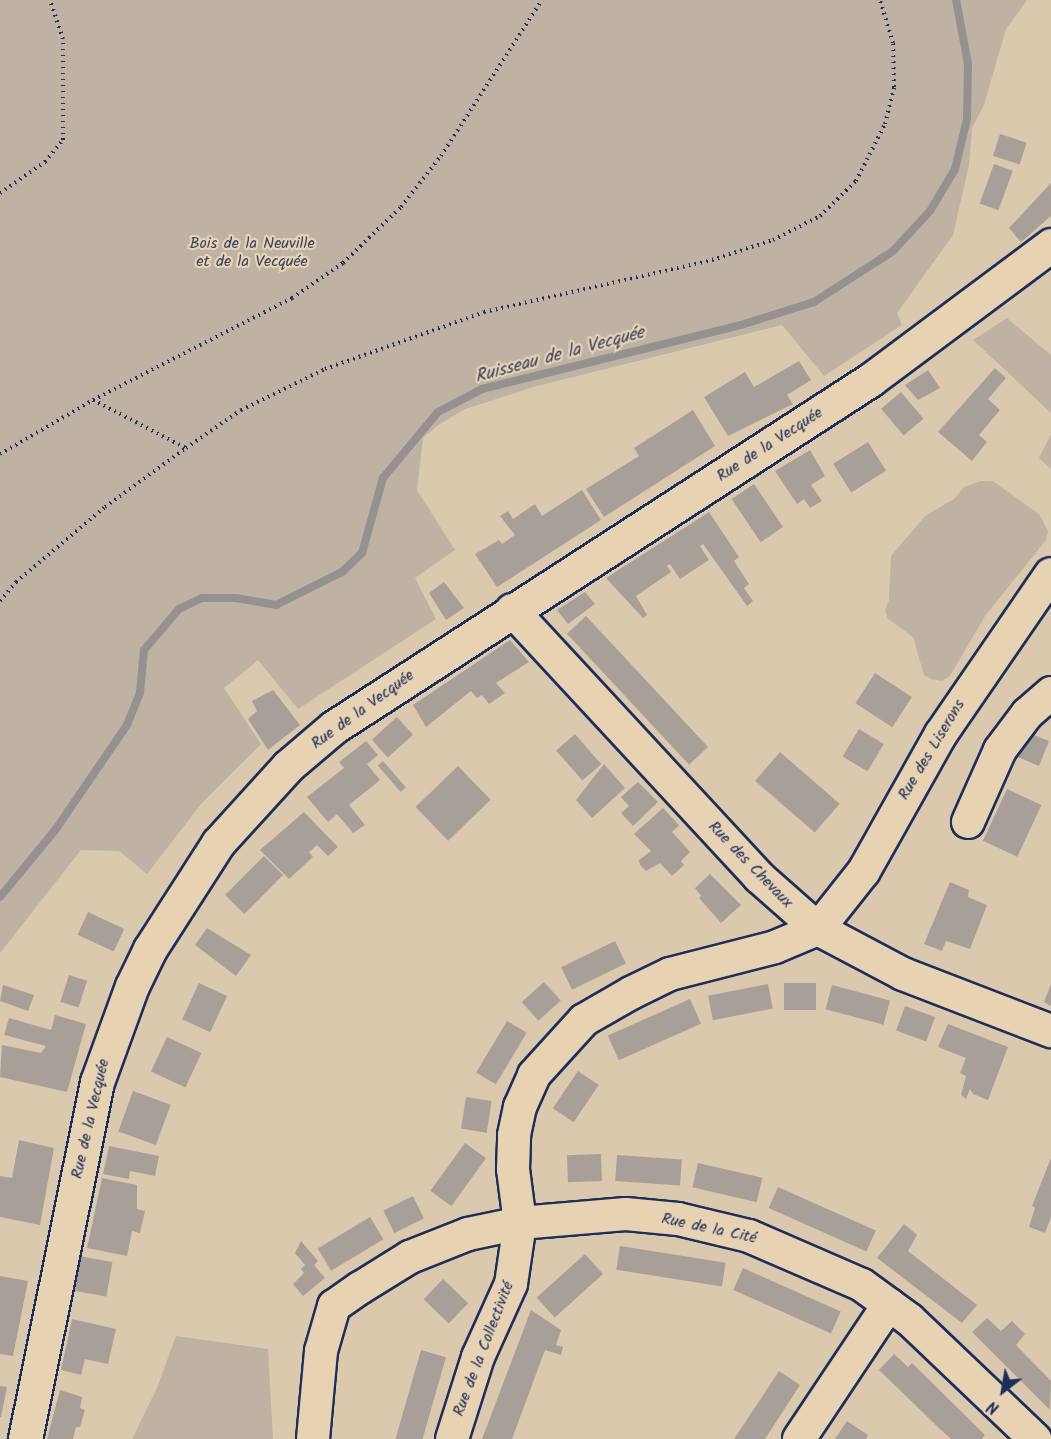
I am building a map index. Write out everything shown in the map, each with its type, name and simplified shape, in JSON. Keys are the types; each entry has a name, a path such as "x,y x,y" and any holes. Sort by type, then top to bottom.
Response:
{"main road":[{"name":"Rue de la Vecquée","path":"25,1439 97,1082 132,986 179,899 218,843 288,766 379,696 870,380 1051,245"}],"street":[{"name":"Rue des Liserons","path":"818,929 864,871 941,734 1051,574"},
{"name":"Rue des Chevaux","path":"512,610 759,877 818,929 903,974 1051,1031"},
{"path":"968,822 1007,740 1037,703 1051,693"},
{"name":"Rue de la Collectivité","path":"452,1439 475,1366 511,1284 520,1223 513,1170 518,1117 534,1075 556,1047 584,1020 670,974 775,947 818,929"},
{"name":"Rue de la Cité","path":"314,1439 321,1351 334,1306 411,1257 468,1234 520,1223 626,1214 701,1223 749,1236 807,1258 862,1285 935,1342 1035,1439"},
{"path":"799,1439 889,1304"}],"path":[{"path":"0,193 45,162 63,140 63,39 50,0"},
{"path":"0,454 93,400 292,298 343,263 401,207 441,156 542,0"},
{"path":"0,601 16,582 105,507 186,448 242,410 325,369 392,343 484,312 712,260 773,240 820,216 856,181 885,124 894,87 894,43 880,0"},
{"path":"93,400 186,448"}],"green space":[{"name":"Bois de la Neuville et de la Vecquée","path":"0,0 1027,0 1006,29 984,105 972,128 969,165 953,235 897,313 902,325 824,376 782,325 537,386 465,409 437,426 423,438 417,490 455,550 415,578 436,619 298,709 258,660 224,688 261,744 201,804 147,874 119,851 81,850 0,953"},
{"path":"1007,318 1051,355 1051,413 973,340"},
{"path":"1051,434 1051,469 1039,458"},
{"path":"981,481 993,481 1039,514 1048,531 1046,540 985,616 950,676 942,681 931,679 924,675 913,637 888,619 885,610 889,600 891,556 925,516 954,499 964,487"},
{"path":"176,1336 268,1349 273,1439 132,1439 157,1388"}],"building":[{"path":"1000,134 1027,143 1020,165 993,156"},
{"path":"994,164 1013,171 998,210 980,203"},
{"path":"1051,183 1051,216 1021,242 1009,228"},
{"path":"799,361 811,380 787,395 793,404 728,436 704,397 745,372 754,387"},
{"path":"995,368 1006,378 988,399 1000,410 979,435 987,442 972,461 938,432"},
{"path":"928,370 940,388 918,400 905,385"},
{"path":"901,392 923,419 904,436 881,409"},
{"path":"693,410 715,446 604,517 586,489 639,456 634,448"},
{"path":"868,442 886,471 851,493 833,464"},
{"path":"810,450 825,476 811,485 822,501 810,508 804,499 797,504 775,471"},
{"path":"754,484 783,527 761,542 732,499"},
{"path":"582,490 601,520 497,587 475,554 499,540 502,544 515,535 500,516 508,511 513,519 535,504 542,516"},
{"path":"709,512 739,557 734,561 749,584 744,588 753,601 747,606 703,544 700,546 709,560 680,579 670,564 667,566 671,572 636,596 647,615 643,618 606,578"},
{"path":"444,582 464,608 446,620 429,593"},
{"path":"585,592 595,604 568,624 557,610"},
{"path":"586,616 708,747 689,765 567,634"},
{"path":"510,640 529,662 496,683 505,693 489,704 482,695 477,698 471,691 426,727 413,705"},
{"path":"875,673 912,697 892,727 855,703"},
{"path":"273,690 300,725 268,750 248,719 257,711 252,701"},
{"path":"397,717 413,735 388,758 372,740"},
{"path":"859,729 884,744 867,771 843,756"},
{"path":"1026,732 1049,741 1039,766 1013,755"},
{"path":"575,734 601,764 582,781 556,750"},
{"path":"366,741 378,755 367,764 380,780 349,805 365,825 353,833 337,814 328,822 307,797 344,768 339,762"},
{"path":"780,752 840,804 815,833 755,781"},
{"path":"383,761 406,787 401,792 378,766"},
{"path":"604,764 625,788 592,818 576,800"},
{"path":"458,766 491,800 448,841 416,807"},
{"path":"638,782 658,802 633,826 621,813 629,806 621,797"},
{"path":"1007,789 1041,805 1017,857 983,841"},
{"path":"663,808 679,825 672,832 690,852 681,861 684,865 672,876 660,863 646,871 640,865 639,860 651,851 634,834"},
{"path":"304,812 338,847 328,856 317,845 309,852 313,857 289,879 260,850"},
{"path":"264,856 283,875 244,914 225,895"},
{"path":"710,874 741,905 721,923 699,898 701,896 695,888"},
{"path":"950,882 969,890 968,897 987,905 970,949 946,941 942,951 924,944"},
{"path":"88,912 124,929 114,952 77,935"},
{"path":"207,928 251,955 236,976 195,945"},
{"path":"615,941 626,963 572,990 561,967"},
{"path":"69,975 87,981 78,1008 60,1002"},
{"path":"544,982 561,1001 538,1021 522,1002"},
{"path":"199,983 227,996 210,1032 182,1019"},
{"path":"784,983 816,983 816,1010 784,1010"},
{"path":"768,984 773,1009 713,1020 708,996"},
{"path":"1051,984 1051,1006 1044,1002"},
{"path":"3,985 34,995 28,1011 0,1001"},
{"path":"832,985 890,1001 883,1025 826,1009"},
{"path":"690,999 701,1024 619,1060 608,1036"},
{"path":"905,1006 935,1017 926,1041 896,1030"},
{"path":"55,1015 86,1024 67,1092 0,1077 2,1045 41,1053 46,1046 4,1035 9,1018 51,1030"},
{"path":"507,1021 527,1033 496,1084 476,1072"},
{"path":"948,1024 1008,1047 988,1100 973,1094 970,1089 966,1099 961,1095 966,1076 960,1073 966,1058 938,1047"},
{"path":"167,1037 201,1053 185,1087 151,1071"},
{"path":"578,1071 599,1085 574,1122 553,1108"},
{"path":"133,1091 171,1105 156,1145 118,1131"},
{"path":"466,1097 492,1101 487,1133 461,1129"},
{"path":"19,1140 54,1148 40,1225 0,1217 0,1176 12,1178"},
{"path":"465,1143 486,1158 451,1206 430,1191"},
{"path":"109,1146 159,1156 155,1176 130,1171 129,1179 103,1174"},
{"path":"601,1154 602,1181 568,1182 567,1155"},
{"path":"617,1155 682,1160 680,1185 615,1181"},
{"path":"1051,1158 1051,1217 1045,1233 1029,1227 1035,1208 1032,1206"},
{"path":"698,1163 762,1178 757,1202 692,1187"},
{"path":"102,1178 137,1185 137,1209 145,1211 140,1233 132,1231 127,1256 87,1248"},
{"path":"778,1187 876,1231 866,1252 769,1208"},
{"path":"413,1196 424,1218 394,1233 383,1210"},
{"path":"370,1217 383,1239 331,1271 318,1248"},
{"path":"904,1224 917,1235 908,1251 977,1305 962,1323 877,1258"},
{"path":"301,1241 318,1261 314,1265 325,1278 303,1296 293,1284 304,1273 301,1269 305,1265 295,1253"},
{"path":"620,1246 726,1263 722,1286 616,1270"},
{"path":"585,1254 603,1274 555,1318 537,1297"},
{"path":"78,1256 112,1262 106,1297 72,1290"},
{"path":"743,1268 841,1312 831,1333 733,1290"},
{"path":"0,1276 28,1281 13,1356 0,1354"},
{"path":"443,1279 468,1303 449,1323 424,1299"},
{"path":"531,1310 561,1330 556,1345 563,1347 561,1355 545,1350 512,1439 482,1439"},
{"path":"987,1318 1001,1331 1012,1321 1025,1334 1016,1345 1051,1381 1050,1410 972,1332"},
{"path":"72,1319 116,1329 108,1364 85,1359 81,1375 61,1370"},
{"path":"421,1350 446,1357 423,1439 395,1439"},
{"path":"894,1354 908,1367 912,1363 985,1435 982,1439 951,1439 941,1430 879,1370"},
{"path":"779,1371 800,1385 765,1439 734,1439"},
{"path":"0,1386 7,1387 1,1417 0,1417"},
{"path":"60,1390 82,1397 80,1408 85,1410 80,1427 76,1427 73,1439 47,1439"},
{"path":"847,1421 868,1435 866,1439 835,1439"}],"waterway":[{"name":"Ruisseau de la Vecquée","path":"0,897 56,829 127,725 140,692 144,650 179,609 202,598 236,598 276,605 342,572 362,553 383,478 438,412 482,389 741,325 814,302 893,251 930,211 955,169 967,119 968,64 956,0"}]}
